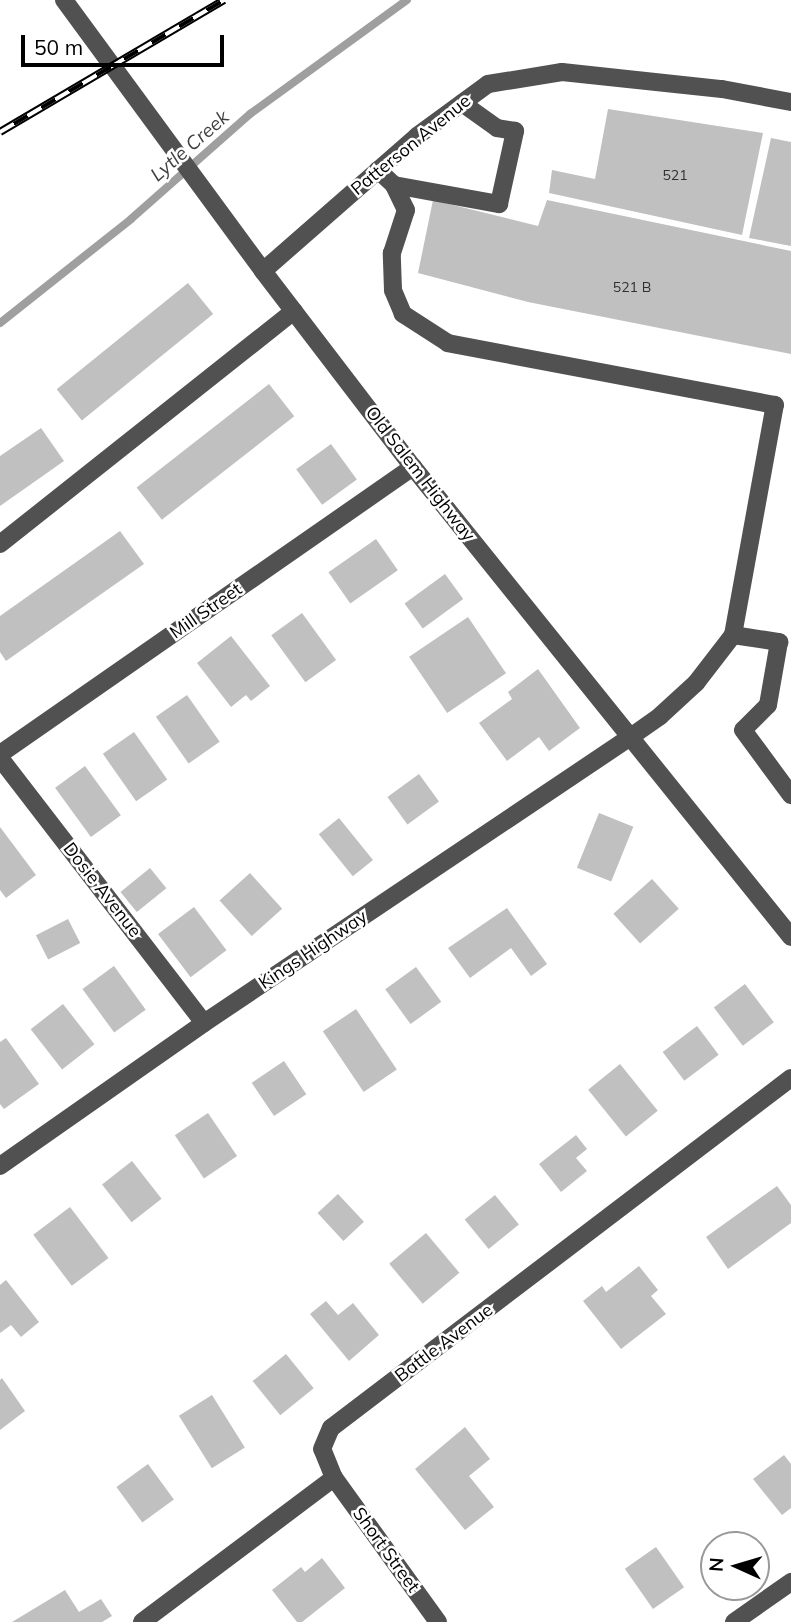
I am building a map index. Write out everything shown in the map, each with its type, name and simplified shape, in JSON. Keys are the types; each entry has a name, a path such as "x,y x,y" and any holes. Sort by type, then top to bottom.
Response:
{"street":[{"name":"Old Salem Highway","path":"64,0 263,271 413,467 791,937"},
{"name":"Patterson Avenue","path":"263,271 378,170 488,84 562,72 722,89 791,102"},
{"path":"394,184 499,204 515,131 497,128 462,103"},
{"path":"378,170 394,184 406,210 391,253 393,290 403,314 448,343 775,405 733,635 779,642 768,705 743,730 791,795"},
{"path":"0,544 294,311"},
{"name":"Mill Street","path":"0,756 413,467"},
{"name":"Kings Highway","path":"0,1166 204,1023 660,716 696,683 733,635"},
{"name":"Dosie Avenue","path":"0,756 204,1023"},
{"name":"Battle Avenue","path":"334,1478 321,1449 331,1428 791,1078"},
{"path":"142,1622 334,1478"},
{"name":"Short Street","path":"334,1478 438,1622"},
{"path":"734,1622 791,1582"}],"building":[{"path":"608,109 763,133 742,235 549,193 552,170 595,179"},
{"path":"771,138 791,142 791,246 749,238"},
{"path":"433,200 538,226 547,200 791,251 791,354 528,302 418,273"},
{"path":"188,283 213,314 82,420 57,389"},
{"path":"269,384 294,416 162,520 137,487"},
{"path":"41,428 64,461 0,506 0,456"},
{"path":"331,444 357,480 322,505 296,469"},
{"path":"120,531 144,564 6,661 0,652 0,616"},
{"path":"376,539 398,570 350,603 328,572"},
{"path":"445,574 463,599 423,628 405,603"},
{"path":"302,613 336,660 305,682 271,635"},
{"path":"468,617 506,673 447,713 409,657"},
{"path":"231,636 270,686 251,701 246,695 231,707 197,663"},
{"path":"538,669 580,728 549,751 539,737 507,761 479,723 512,699 508,692"},
{"path":"187,695 220,742 189,763 156,717"},
{"path":"134,732 167,780 136,801 103,754"},
{"path":"85,766 121,815 91,837 55,788"},
{"path":"419,774 439,802 407,824 387,797"},
{"path":"599,813 633,827 611,882 577,868"},
{"path":"339,818 373,860 353,876 319,834"},
{"path":"0,827 36,875 6,898 0,890"},
{"path":"150,868 166,888 137,912 120,892"},
{"path":"250,873 282,909 252,936 220,900"},
{"path":"652,879 679,909 640,944 613,914"},
{"path":"194,907 226,950 191,977 158,934"},
{"path":"507,908 547,964 531,976 511,948 470,978 448,948"},
{"path":"68,919 80,943 48,959 36,935"},
{"path":"114,966 146,1010 114,1033 82,989"},
{"path":"416,967 441,1002 411,1024 385,989"},
{"path":"745,984 774,1022 743,1046 714,1007"},
{"path":"63,1004 94,1044 62,1069 31,1029"},
{"path":"356,1009 397,1070 364,1092 323,1031"},
{"path":"697,1026 719,1055 684,1081 663,1052"},
{"path":"6,1038 39,1084 4,1109 0,1104 0,1042"},
{"path":"284,1061 306,1094 274,1116 252,1083"},
{"path":"620,1064 658,1111 626,1136 588,1090"},
{"path":"208,1113 237,1156 204,1178 175,1135"},
{"path":"576,1135 587,1149 576,1158 587,1171 561,1192 539,1164"},
{"path":"132,1161 162,1199 132,1222 102,1184"},
{"path":"777,1186 791,1205 791,1223 728,1269 706,1237"},
{"path":"338,1194 364,1222 343,1241 318,1213"},
{"path":"495,1195 519,1225 489,1249 465,1220"},
{"path":"70,1207 109,1258 72,1286 33,1235"},
{"path":"426,1233 459,1273 423,1304 389,1264"},
{"path":"639,1266 658,1290 651,1296 666,1314 621,1349 583,1301 602,1286 606,1292"},
{"path":"6,1280 39,1322 21,1337 11,1325 0,1333 0,1285"},
{"path":"326,1301 338,1315 353,1303 379,1335 349,1361 310,1314"},
{"path":"286,1354 314,1388 280,1415 253,1381"},
{"path":"2,1378 25,1411 0,1430 0,1380"},
{"path":"212,1395 245,1448 212,1468 179,1416"},
{"path":"465,1427 490,1459 469,1476 494,1507 465,1530 415,1469"},
{"path":"784,1455 791,1464 791,1508 782,1515 753,1479"},
{"path":"148,1464 174,1500 142,1523 116,1487"},
{"path":"656,1547 684,1587 653,1609 625,1569"},
{"path":"322,1558 345,1588 302,1622 297,1622 272,1590 301,1567 305,1572"},
{"path":"65,1590 79,1612 101,1599 112,1616 102,1622 12,1622"}],"waterway":[{"name":"Lytle Creek","path":"0,323 131,219 250,114 407,0"}],"railway":[{"path":"0,132 224,0"}]}
